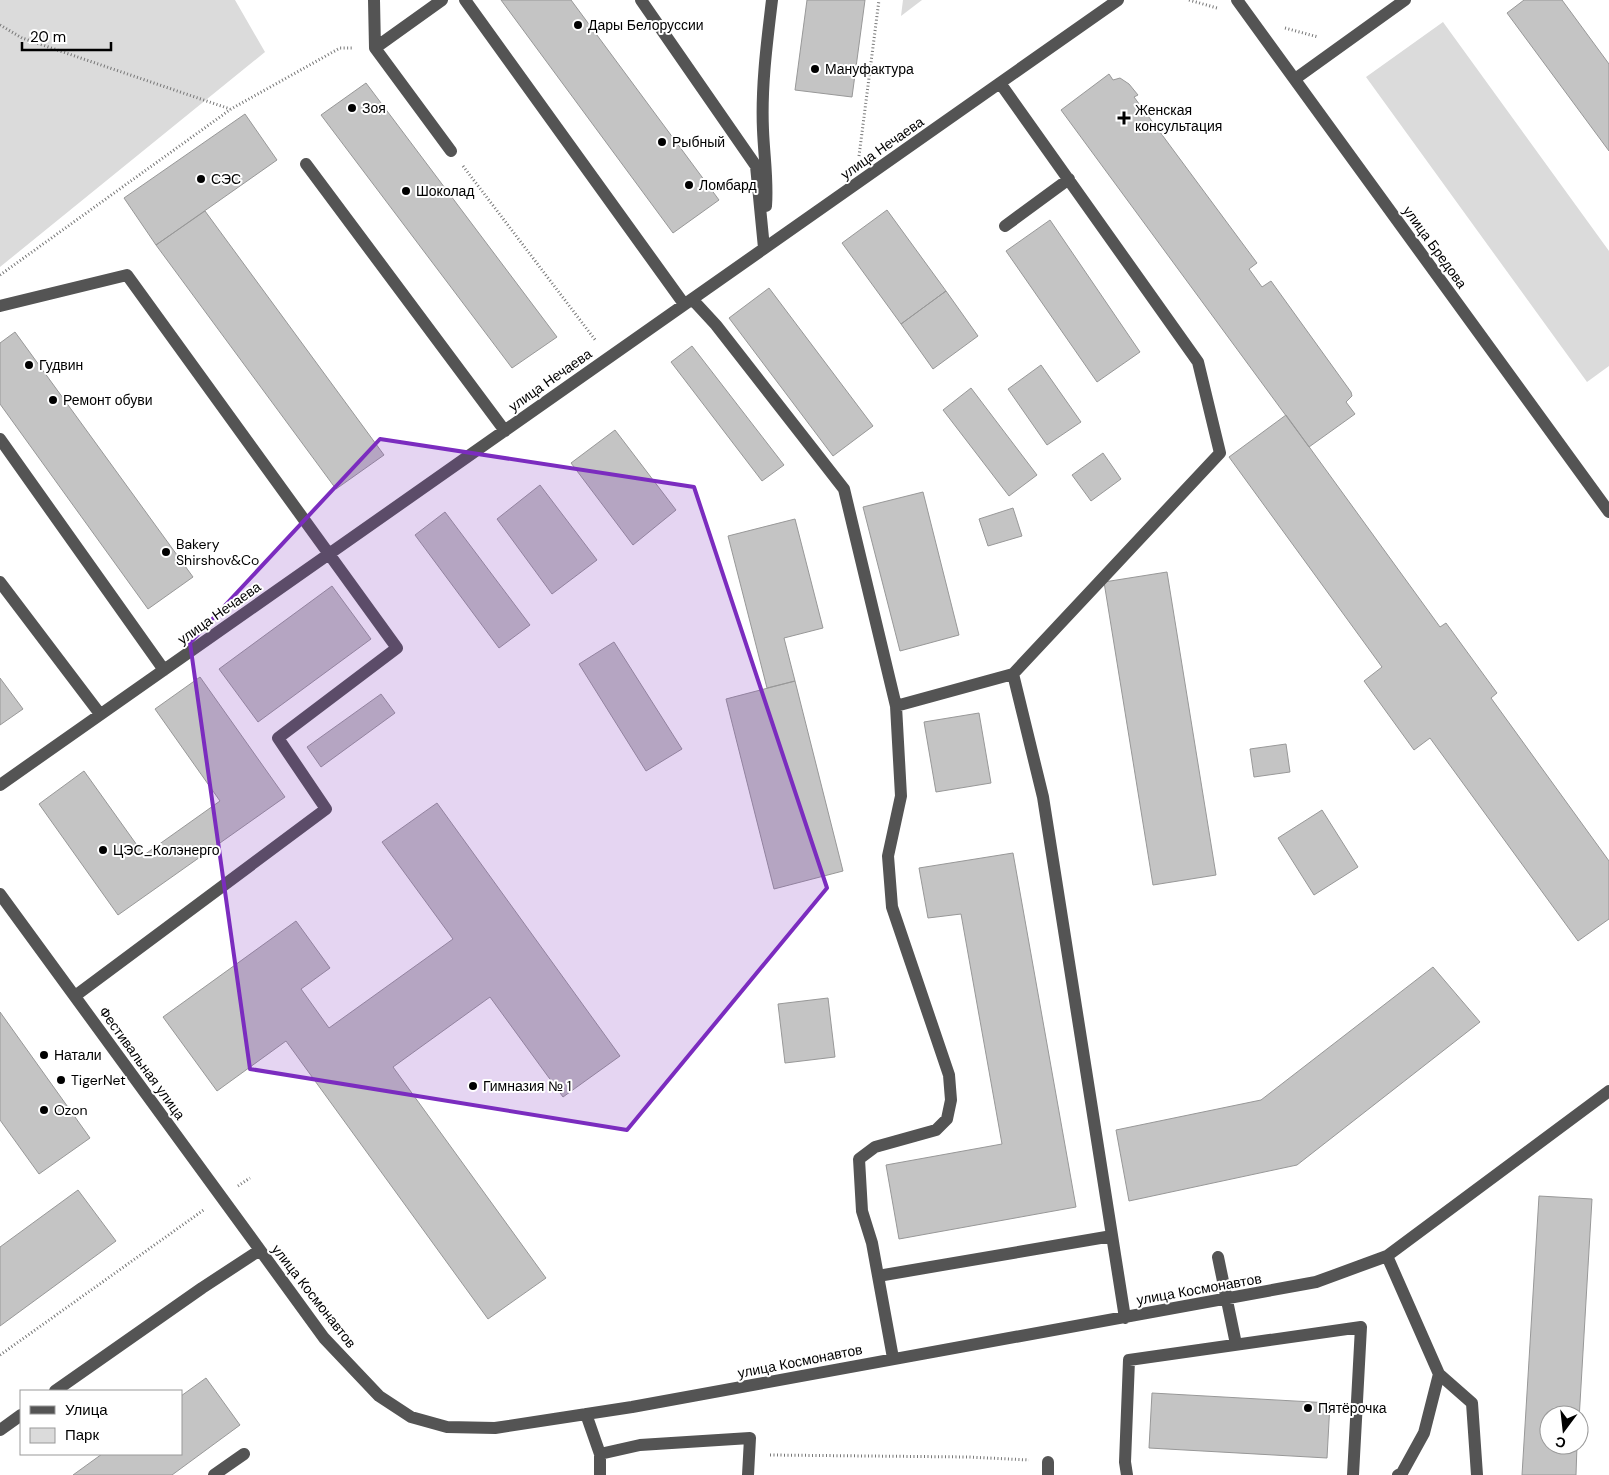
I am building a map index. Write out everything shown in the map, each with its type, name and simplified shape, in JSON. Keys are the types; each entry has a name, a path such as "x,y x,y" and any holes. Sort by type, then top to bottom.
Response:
{"street":[{"path":"374,0 375,48 451,150"},
{"path":"375,48 442,0"},
{"path":"465,0 688,302 716,325 844,489 896,706 901,796 888,856 892,907 949,1076 951,1100 947,1119 936,1130 874,1146 858,1159 862,1211 872,1243 893,1358"},
{"path":"641,0 756,166 764,248"},
{"path":"764,248 768,177 763,119 766,51 772,0"},
{"name":"улица Нечаева","path":"0,785 1118,0"},
{"name":"улица Бредова","path":"1237,0 1609,512"},
{"path":"1294,79 1405,0"},
{"path":"896,706 1013,674 1220,453 1198,362 1000,83"},
{"path":"306,164 505,431"},
{"path":"1005,226 1069,179"},
{"path":"0,306 127,275 397,648 278,738 326,809 74,996"},
{"path":"0,439 164,670"},
{"path":"0,582 100,714"},
{"path":"1013,674 1043,797 1125,1318"},
{"name":"Фестивальная улица","path":"0,894 260,1250"},
{"name":"улица Космонавтов","path":"56,1390 202,1288 260,1250 324,1338 379,1396 411,1417 447,1427 495,1428 586,1414 1227,1300 1316,1282 1387,1256 1609,1092"},
{"path":"878,1276 1112,1236"},
{"path":"1218,1256 1236,1344"},
{"path":"1387,1256 1439,1374 1472,1403 1477,1475"},
{"path":"1127,1475 1125,1462 1129,1360 1361,1327 1353,1475"},
{"path":"1398,1475 1402,1473 1424,1432 1439,1374"},
{"path":"586,1414 600,1454 600,1475"},
{"path":"0,1430 20,1416"},
{"path":"600,1454 640,1445 750,1438 748,1475"},
{"path":"214,1475 244,1454"},
{"path":"1048,1462 1048,1475"}],"path":[{"path":"859,159 879,0"},
{"path":"1249,17 1343,44"},
{"path":"0,25 22,38 231,109"},
{"path":"0,276 231,109 340,48 375,48"},
{"path":"451,150 598,343"},
{"path":"0,1355 250,1178"},
{"path":"749,1455 968,1457 1048,1462"}],"highlighted area":[{"path":"380,439 694,487 827,888 627,1130 250,1069 190,643"}],"green space":[{"path":"0,0 235,0 265,52 0,267"},
{"path":"903,0 922,0 901,16"},
{"path":"1443,22 1609,251 1609,366 1587,382 1366,77"}],"building":[{"path":"501,0 571,0 719,200 673,233"},
{"path":"807,0 865,0 852,97 795,90"},
{"path":"1524,0 1562,0 1609,64 1609,151 1507,13"},
{"path":"1109,74 1113,80 1120,78 1129,84 1138,95 1134,97 1257,263 1249,269 1262,287 1271,281 1351,392 1352,396 1346,402 1355,414 1309,447 1061,110"},
{"path":"366,83 557,337 512,368 321,115"},
{"name":"СЭС","path":"245,114 277,160 156,245 124,198"},
{"path":"887,210 946,291 901,324 842,243"},
{"path":"205,211 384,455 336,489 156,245"},
{"path":"1050,220 1140,352 1097,382 1006,251"},
{"path":"769,288 873,426 833,456 729,318"},
{"path":"946,291 978,336 933,369 901,324"},
{"path":"15,332 193,577 148,609 0,404 0,343"},
{"path":"692,346 784,465 762,481 671,362"},
{"path":"1041,365 1081,422 1047,445 1008,389"},
{"path":"971,388 1037,475 1009,496 943,410"},
{"path":"1286,415 1440,627 1446,623 1497,693 1491,698 1609,861 1609,919 1578,941 1430,738 1414,750 1364,681 1382,667 1229,457"},
{"path":"615,430 676,510 633,545 571,463"},
{"path":"1103,453 1121,479 1091,501 1072,475"},
{"path":"540,485 597,560 552,594 497,519"},
{"path":"923,492 959,635 900,651 863,507"},
{"path":"1013,508 1022,536 988,546 979,519"},
{"path":"445,512 530,625 499,648 415,535"},
{"path":"795,519 823,628 784,638 795,681 767,688 728,536"},
{"path":"1167,572 1216,875 1153,885 1104,582"},
{"path":"332,586 371,639 258,722 219,669"},
{"path":"614,642 682,749 646,771 579,664"},
{"path":"200,677 285,797 118,915 39,804 84,771 144,855 220,801 155,709"},
{"path":"0,678 23,709 0,725"},
{"path":"795,681 843,871 774,889 726,699"},
{"path":"381,694 395,713 321,767 307,747"},
{"path":"979,713 991,783 936,792 924,722"},
{"path":"1286,744 1290,772 1254,777 1250,749"},
{"path":"437,803 620,1056 563,1097 490,997 393,1067 546,1278 488,1319 286,1041 217,1091 163,1017 296,921 330,968 301,989 329,1028 453,939 382,842"},
{"path":"1322,810 1358,867 1314,895 1278,838"},
{"path":"1013,853 1076,1207 899,1239 886,1165 1002,1144 961,914 928,918 919,868"},
{"path":"1433,967 1480,1022 1297,1165 1129,1201 1116,1130 1261,1100"},
{"path":"828,998 835,1057 785,1063 778,1004"},
{"path":"0,1012 90,1138 39,1174 0,1120"},
{"path":"78,1190 116,1241 0,1326 0,1247"},
{"path":"1539,1196 1592,1199 1580,1405 1539,1405 1539,1455 1577,1455 1576,1475 1522,1475"},
{"path":"206,1378 240,1425 172,1475 73,1475 101,1455 182,1455 182,1395"},
{"path":"1152,1393 1330,1403 1327,1458 1149,1448"}],"place":[{"name":"Дары Белоруссии","path":"578,25"},
{"name":"Мануфактура","path":"815,69"},
{"name":"Зоя","path":"352,108"},
{"name":"Женская консультация","path":"1124,118"},
{"name":"Рыбный","path":"662,142"},
{"name":"СЭС","path":"201,179"},
{"name":"Ломбард","path":"689,185"},
{"name":"Шоколад","path":"406,191"},
{"name":"Гудвин","path":"29,365"},
{"name":"Ремонт обуви","path":"53,400"},
{"name":"Bakery Shirshov&Co","path":"166,552"},
{"name":"ЦЭС_Колэнерго","path":"103,850"},
{"name":"Натали","path":"44,1055"},
{"name":"TigerNet","path":"61,1080"},
{"name":"Гимназия № 1","path":"473,1086"},
{"name":"Ozon","path":"44,1110"},
{"name":"Пятёрочка","path":"1308,1408"}]}
